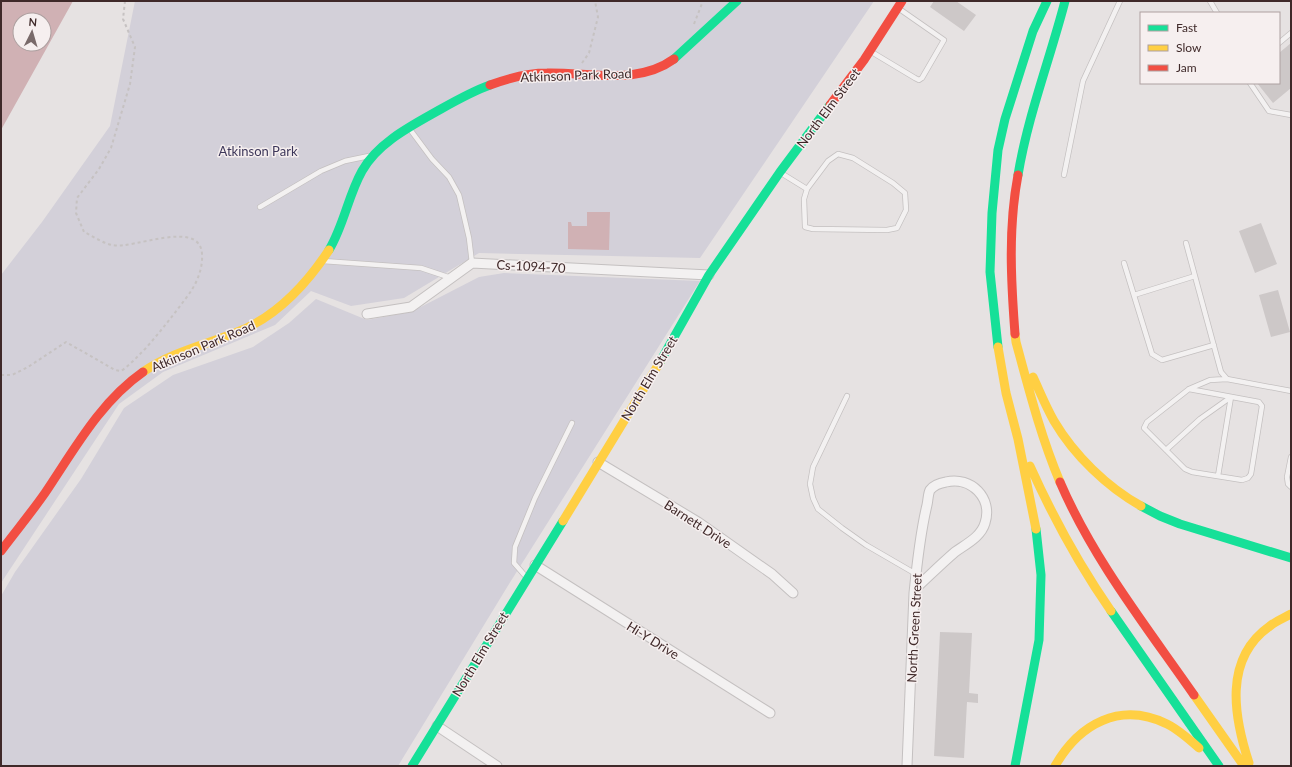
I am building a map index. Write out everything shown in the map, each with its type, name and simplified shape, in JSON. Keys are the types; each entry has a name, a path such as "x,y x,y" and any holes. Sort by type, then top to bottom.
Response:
{"main road":[{"name":"Atkinson Park Road","path":"1,551 40,500 93,423 120,389 152,366 167,358 246,329 266,319 283,304 322,261 331,248 341,227 361,172 373,155 399,134 469,94 497,81 522,75 548,73 631,75 652,70 662,66 680,54 737,1"},
{"path":"1015,766 1039,640 1041,575 1036,526 1018,439 1006,393 993,311 990,272 992,213 998,150 1005,119 1033,31 1047,1"},
{"path":"1065,1 1023,144 1015,190 1012,224 1012,265 1016,342 1036,418 1048,454 1079,523 1119,588 1244,766"},
{"name":"North Elm Street","path":"412,766 666,352 709,275 780,172 864,60 899,4"},
{"path":"1016,342 1050,414 1063,436 1101,477 1125,496 1149,511 1172,521 1291,558"},
{"path":"1018,439 1046,501 1077,559 1099,594 1218,766"},
{"path":"1232,540 1291,553"},
{"path":"1251,766 1241,742 1237,723 1235,693 1240,665 1248,648 1259,633 1274,622 1291,614"},
{"path":"1055,766 1069,743 1082,731 1098,722 1116,717 1127,716 1153,718 1178,730 1186,735 1218,766"}],"street":[{"name":"Cs-1094-70","path":"472,263 709,275"},
{"path":"367,314 411,307 472,263"},
{"name":"Barnett Drive","path":"598,462 698,522 772,574 793,593"},
{"name":"North Green Street","path":"907,766 914,589 924,519 930,491 939,483 952,480 962,481 976,487 984,498 988,510 985,524 977,536 955,552 914,589"},
{"name":"Hi-Y Drive","path":"535,565 770,713"},
{"path":"437,726 497,766"}],"lane":[{"path":"1064,175 1083,81 1120,1"},
{"path":"1210,1 1216,12"},
{"path":"870,50 919,80 926,72 944,40 899,4"},
{"path":"1280,42 1291,33"},
{"path":"1251,84 1269,110 1291,115"},
{"path":"409,128 432,159 449,177 459,195 469,238 472,263"},
{"path":"838,154 853,158 905,193 906,210 897,228 887,230 813,229 805,227 804,199 807,188 828,161 838,154"},
{"path":"260,207 321,171 345,161 373,155"},
{"path":"780,172 807,188"},
{"path":"1186,243 1221,372 1227,379"},
{"path":"322,261 421,268 452,278"},
{"path":"1124,263 1152,354 1162,360 1214,345"},
{"path":"1134,295 1195,276"},
{"path":"1189,388 1259,402 1262,406 1251,474 1248,478 1242,480 1192,472 1185,469 1144,428 1145,425 1157,413 1189,388 1210,380 1227,379 1291,391"},
{"path":"847,396 813,467 810,484 813,498 818,509 866,545 916,574"},
{"path":"1166,450 1200,419 1231,397"},
{"path":"1218,476 1231,397"},
{"path":"526,578 514,563 514,547 535,498 572,423"},
{"path":"1291,457 1287,477 1288,484 1291,487"}],"path":[{"path":"1,375 12,375 28,367 66,342 115,370 120,371 129,366 166,326 191,292 201,271 202,249 194,240 182,236 129,245 112,245 84,232 76,213 77,198 99,169 110,148 130,84 135,47 123,19 124,1"},
{"path":"574,74 589,53 598,17 596,1"}],"green space":[{"name":"Atkinson Park","path":"135,1 874,1 700,258 479,253 404,298 351,306 311,291 275,325 163,372 119,404 1,583 1,275 42,222 110,126"},
{"path":"504,273 700,281 509,584 398,766 1,766 1,596 15,572 81,479 124,408 173,375 253,347 289,323 316,299 367,320 411,312 479,277"}],"shaded area":[{"path":"1,1 73,1 52,39 52,12 12,12 12,52 45,52 1,130"},
{"path":"587,212 610,212 609,250 568,249 568,222 571,222 572,226 587,226"}],"building":[{"path":"934,1 956,1 976,15 964,31 930,7"},
{"path":"1291,43 1291,88 1273,103 1258,84 1280,84 1280,52"},
{"path":"1261,223 1277,264 1255,273 1239,231"},
{"path":"1278,290 1290,332 1271,337 1259,295"},
{"path":"940,632 972,633 969,693 978,694 978,703 967,702 964,758 934,756"}],"traffic: fast":[{"path":"674,59 737,1"},
{"path":"998,347 990,272 992,213 998,150 1005,119 1033,31 1047,1"},
{"path":"1018,175 1027,131 1065,1"},
{"path":"329,250 339,231 357,181 362,171 377,151 397,135 419,121 465,96 490,85"},
{"path":"660,362 709,275 780,172 830,105"},
{"path":"1141,506 1180,524 1291,558"},
{"path":"412,766 563,521"},
{"path":"1015,766 1039,640 1041,575 1036,529"},
{"path":"1111,611 1219,766"}],"traffic: slow":[{"path":"143,372 153,365 176,354 250,327 263,319 300,288 329,250"},
{"path":"1015,334 1036,413 1060,482"},
{"path":"998,347 1006,393 1018,439 1036,529"},
{"path":"563,521 660,362"},
{"path":"1033,377 1054,421 1062,434 1081,458 1104,480 1141,506"},
{"path":"1030,466 1067,540 1111,611"},
{"path":"1249,763 1239,727 1236,690 1239,672 1245,655 1255,639 1272,624 1291,614"},
{"path":"1194,695 1244,766"},
{"path":"1055,766 1076,738 1089,728 1102,721 1117,716 1133,715 1150,717 1167,724 1180,732 1199,748"}],"traffic: jam":[{"path":"830,105 864,60 902,1"},
{"path":"490,85 518,76 540,73 612,76 629,75 660,67 674,59"},
{"path":"1015,334 1011,254 1013,215 1018,175"},
{"path":"1,551 40,500 77,444 101,412 128,384 143,372"},
{"path":"1060,482 1073,510 1104,565 1121,592 1194,695"}]}
